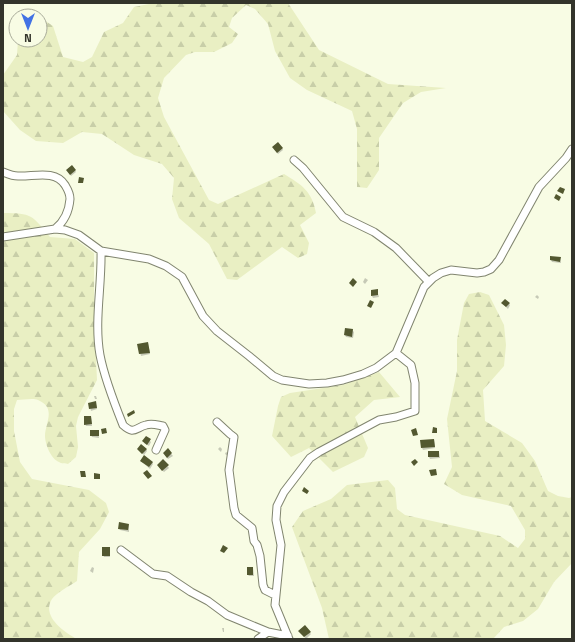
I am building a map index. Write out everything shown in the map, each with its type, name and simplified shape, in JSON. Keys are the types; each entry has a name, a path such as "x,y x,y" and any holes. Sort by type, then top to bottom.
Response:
{"street":[{"path":"3,237 56,229 65,230 79,235 101,250 149,259 166,266 182,277 203,316 217,332 268,372 282,380 309,384 327,383 363,374 376,368 396,353 424,287 441,273 451,270 478,273 491,269 499,260 539,187 566,158 572,149"},
{"path":"294,160 303,168 343,217 374,232 396,248 429,282"},
{"path":"3,172 20,176 53,176 63,182 70,194 70,204 68,214 56,229"},
{"path":"101,250 98,323 100,354 103,369 123,425 128,430 133,431 147,425 156,424 162,426 165,430 156,450"},
{"path":"289,638 275,605 281,546 276,520 278,506 284,492 296,475 314,455 379,420 396,417 415,411 415,383 412,365 396,353"},
{"path":"217,422 234,437 230,470 236,515 252,528 254,541 257,545 260,556 262,585 265,590 275,595"},
{"path":"121,550 153,574 167,576 208,601 227,615 268,632 289,638"},
{"path":"258,639 268,632"}],"green space":[{"path":"154,3 288,3 319,50 388,84 446,88 421,92 403,103 379,138 379,170 367,188 357,187 357,129 352,111 307,90 290,78 275,51 268,24 255,9 246,5 232,18 229,27 238,34 232,43 214,52 195,52 186,55 164,78 158,98 164,117 209,200 218,204 284,174 305,189 312,199 316,213 300,225 309,243 307,254 298,258 282,247 237,280 227,279 209,244 179,218 172,199 174,178 162,164 134,155 102,134 82,132 63,143 36,141 20,130 3,111 3,75 17,55 17,48 48,48 48,23 53,26 63,57 83,62 92,57 104,32 123,23 134,7"},
{"path":"3,213 20,214 31,217 50,237 75,239 94,253 94,316 97,380 78,417 76,426 78,447 76,457 68,464 60,463 51,455 47,447 45,436 49,411 44,403 36,399 17,400 14,409 14,431 20,462 32,479 89,490 106,503 109,512 100,529 79,552 77,581 57,594 49,605 49,611 60,628 77,639 3,639"},
{"path":"480,292 489,295 504,325 506,345 504,366 483,390 485,421 522,443 535,461 548,491 558,496 569,498 572,497 572,563 554,582 538,609 523,621 504,627 493,639 329,639 322,608 292,527 303,511 331,499 347,485 388,480 395,488 397,509 405,515 500,536 518,548 525,539 525,530 511,506 462,495 444,484 452,467 447,419 457,371 457,340 464,303 469,294"},
{"path":"379,372 400,397 374,400 355,417 368,448 364,457 333,472 309,448 291,457 272,436 281,397 290,393 343,385"}],"building":[{"path":"278,142 283,148 277,153 272,147"},
{"path":"72,165 76,170 70,175 66,170"},
{"path":"79,177 84,178 83,183 78,183"},
{"path":"560,187 565,189 563,194 557,191"},
{"path":"556,194 561,197 559,201 554,198"},
{"path":"550,256 561,257 560,262 550,260"},
{"path":"353,278 357,282 353,287 349,283"},
{"path":"378,289 378,295 371,296 371,290"},
{"path":"505,299 510,303 506,307 501,303"},
{"path":"370,300 374,302 371,308 367,306"},
{"path":"345,328 353,329 352,337 344,335"},
{"path":"148,342 150,353 139,354 137,344"},
{"path":"96,401 97,408 89,409 88,403"},
{"path":"134,410 135,413 128,417 127,414"},
{"path":"84,416 91,416 92,424 84,425"},
{"path":"433,427 437,428 437,433 432,433"},
{"path":"106,428 107,433 102,434 101,429"},
{"path":"416,428 418,435 413,436 411,430"},
{"path":"90,430 99,430 99,436 90,436"},
{"path":"146,436 151,439 147,445 142,441"},
{"path":"434,439 435,447 421,448 420,440"},
{"path":"141,444 147,449 142,454 137,449"},
{"path":"168,448 172,453 167,458 163,453"},
{"path":"428,451 439,451 439,457 428,457"},
{"path":"144,455 153,462 149,467 140,461"},
{"path":"163,459 169,465 162,471 157,465"},
{"path":"415,459 418,462 414,466 411,462"},
{"path":"436,469 437,475 431,476 429,470"},
{"path":"147,470 152,476 148,479 143,473"},
{"path":"80,471 85,471 86,477 81,477"},
{"path":"94,473 100,474 100,479 94,479"},
{"path":"304,487 309,491 307,494 302,491"},
{"path":"119,522 129,524 128,530 118,529"},
{"path":"223,545 228,548 224,553 220,551"},
{"path":"102,547 110,547 110,556 102,556"},
{"path":"247,567 253,567 253,575 247,575"},
{"path":"305,625 311,632 304,637 298,631"}]}
